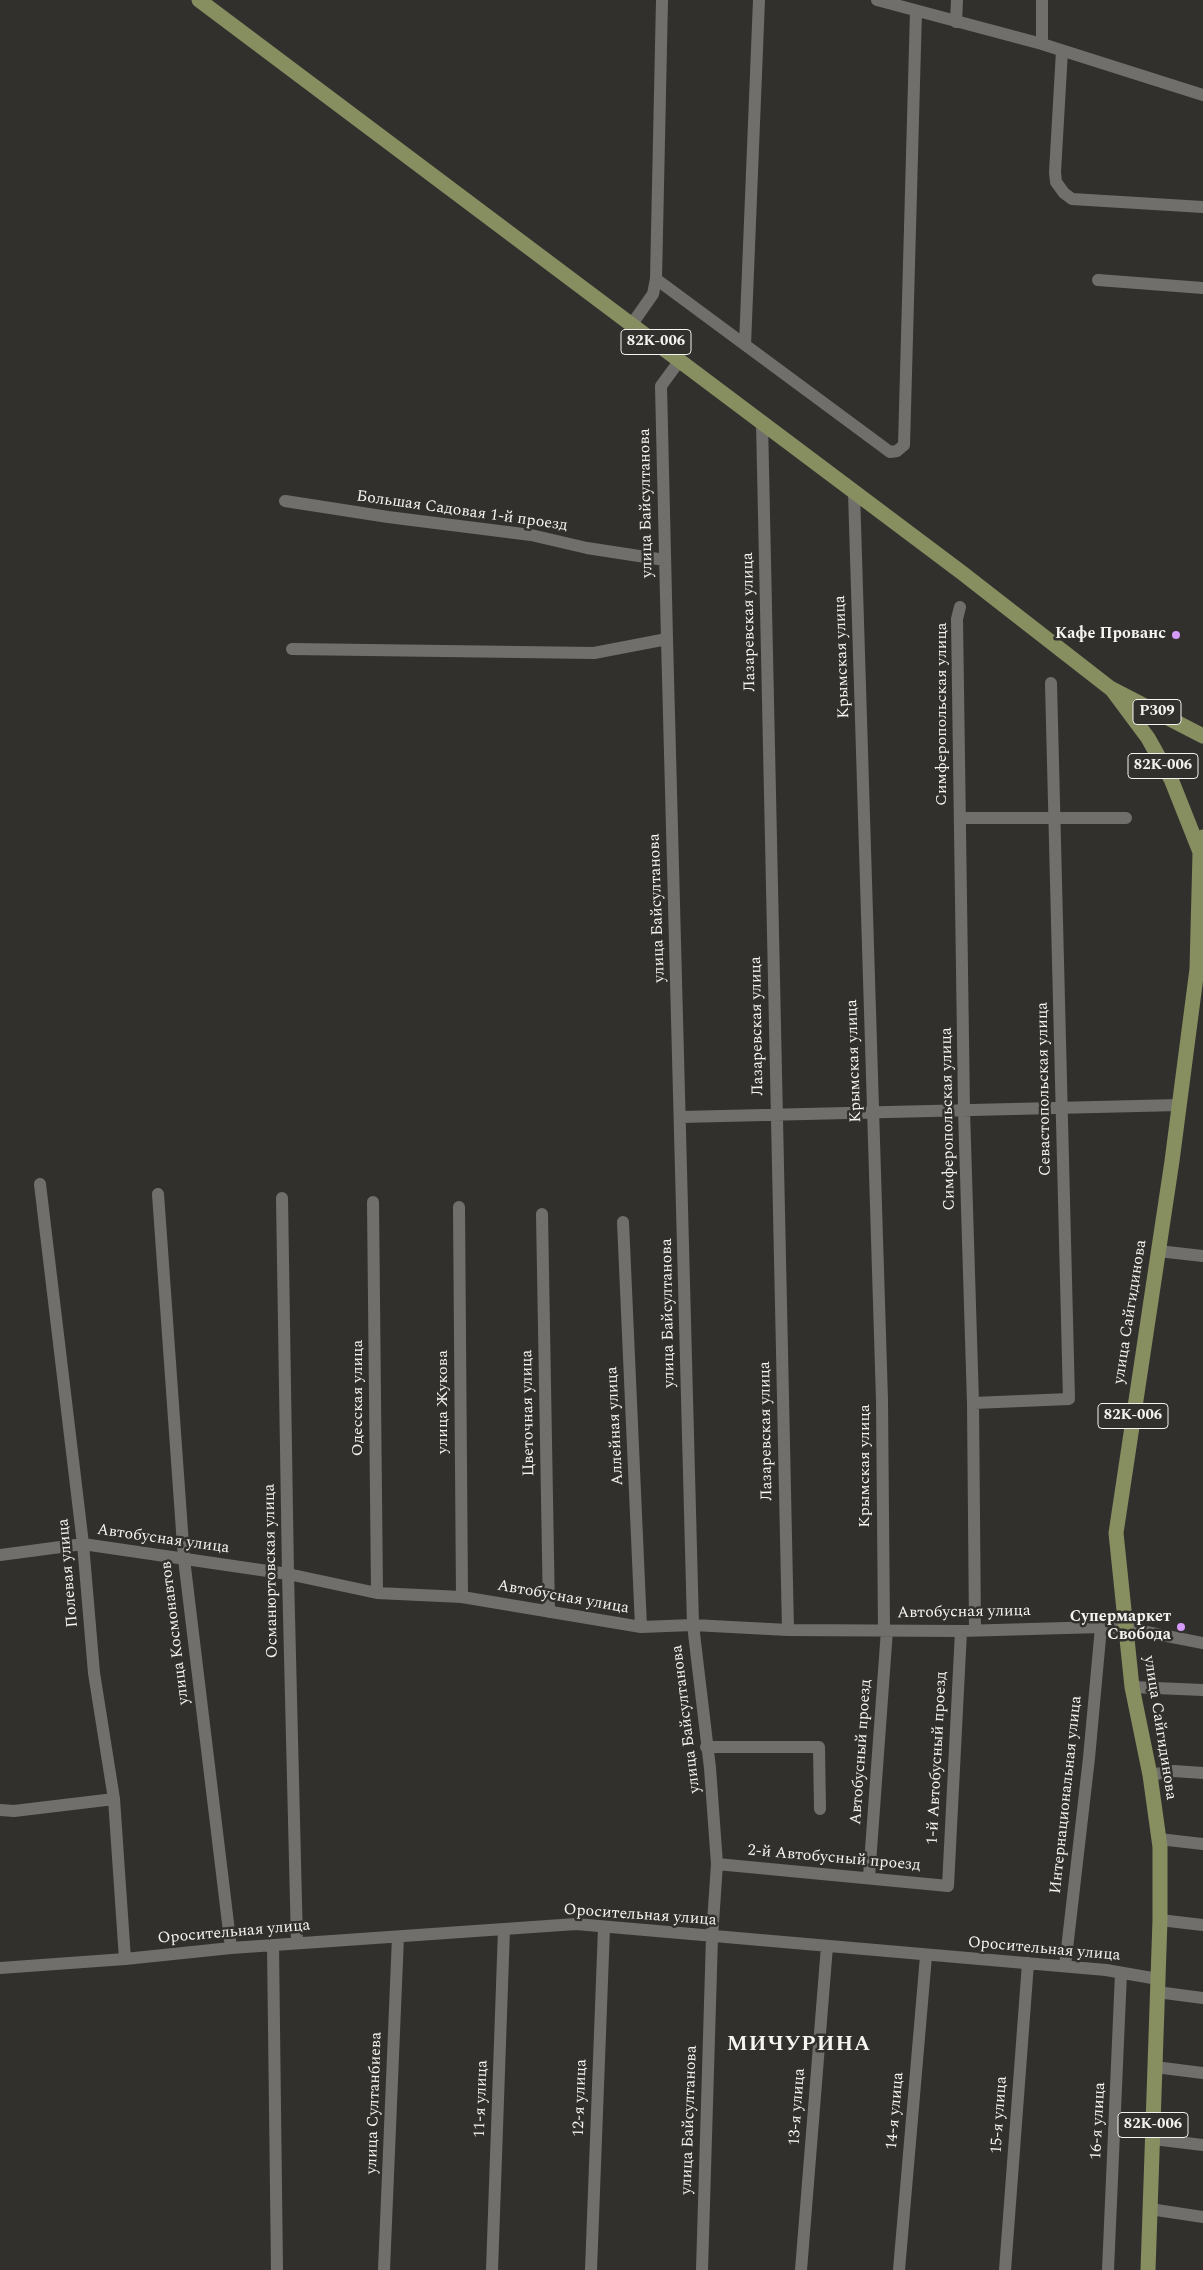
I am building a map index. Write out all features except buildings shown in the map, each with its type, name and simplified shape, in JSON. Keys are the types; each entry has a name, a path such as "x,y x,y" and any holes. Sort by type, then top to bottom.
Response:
{"main road":[{"name":"82К-006","path":"199,0 680,360 1110,688 1148,738 1171,779 1200,853"},
{"name":"Р309","path":"1110,688 1203,736"},
{"name":"улица Сайгидинова","path":"1148,2270 1160,1920 1160,1847 1150,1775 1132,1687 1116,1533 1179,1105 1197,969 1200,853 1203,838"}],"street":[{"path":"632,324 653,294 656,279 662,0"},
{"path":"745,345 759,0"},
{"path":"877,0 1042,44 1203,95"},
{"path":"956,22 957,0"},
{"path":"1042,0 1042,44"},
{"path":"656,279 890,452 897,451 904,445 916,11"},
{"path":"1062,51 1055,172 1056,182 1064,193 1072,199 1203,207"},
{"path":"1098,280 1203,288"},
{"name":"улица Байсултанова","path":"680,360 660,386 681,1118 693,1626 710,1768 717,1864 712,1937 702,2270"},
{"name":"Лазаревская улица","path":"762,422 788,1630"},
{"name":"Крымская улица","path":"854,492 882,1400 886,1630"},
{"name":"Большая Садовая 1-й проезд","path":"285,500 388,517 530,535 587,548 665,560"},
{"name":"Симферопольская улица","path":"960,607 957,619 964,1110 973,1403 975,1630"},
{"path":"292,649 594,653 667,639"},
{"name":"Севастопольская улица","path":"973,1403 1068,1399 1051,683"},
{"path":"960,818 1126,818"},
{"path":"681,1118 1179,1105"},
{"name":"Полевая улица","path":"40,1184 83,1544 94,1673 114,1799 125,1959"},
{"name":"улица Космонавтов","path":"158,1194 184,1559 231,1948"},
{"name":"Османюртовская улица","path":"282,1198 288,1574 297,1943"},
{"name":"Одесская улица","path":"373,1202 377,1592"},
{"name":"улица Жукова","path":"459,1207 462,1597"},
{"name":"Цветочная улица","path":"542,1214 549,1612"},
{"name":"Аллейная улица","path":"623,1222 641,1628"},
{"path":"1158,1250 1203,1256"},
{"name":"Автобусная улица","path":"0,1555 83,1544 288,1574 377,1592 462,1597 641,1628 693,1626 788,1630 961,1631 1101,1627 1126,1628 1203,1643"},
{"name":"Интернациональная улица","path":"1065,1966 1089,1758 1101,1627"},
{"name":"Автобусный проезд","path":"869,1877 886,1630"},
{"name":"1-й Автобусный проезд","path":"948,1886 961,1631"},
{"path":"1132,1687 1203,1690"},
{"path":"706,1747 819,1747 820,1809"},
{"path":"1150,1775 1174,1771 1203,1773"},
{"path":"0,1810 14,1811 114,1799"},
{"path":"1158,1839 1203,1844"},
{"name":"2-й Автобусный проезд","path":"717,1864 948,1886"},
{"path":"1160,1920 1203,1925"},
{"name":"Оросительная улица","path":"0,1968 125,1959 231,1948 576,1924 926,1956 1065,1966 1121,1973 1158,1986 1203,1998"},
{"name":"12-я улица","path":"591,2270 604,1928"},
{"name":"11-я улица","path":"492,2270 504,1929"},
{"name":"улица Султанбиева","path":"384,2270 398,1937"},
{"path":"272,1945 277,2270"},
{"name":"13-я улица","path":"801,2270 826,1946"},
{"name":"14-я улица","path":"899,2270 926,1956"},
{"name":"15-я улица","path":"1005,2270 1028,1963"},
{"name":"16-я улица","path":"1108,2270 1121,1973"},
{"path":"1155,2067 1203,2074"},
{"path":"1153,2140 1203,2145"},
{"path":"1150,2209 1203,2217"}],"place":[{"name":"Кафе Прованс","path":"1176,635"},
{"name":"Супермаркет Свобода","path":"1181,1627"}],"district":[{"name":"МИЧУРИНА","path":"799,2046"}]}
